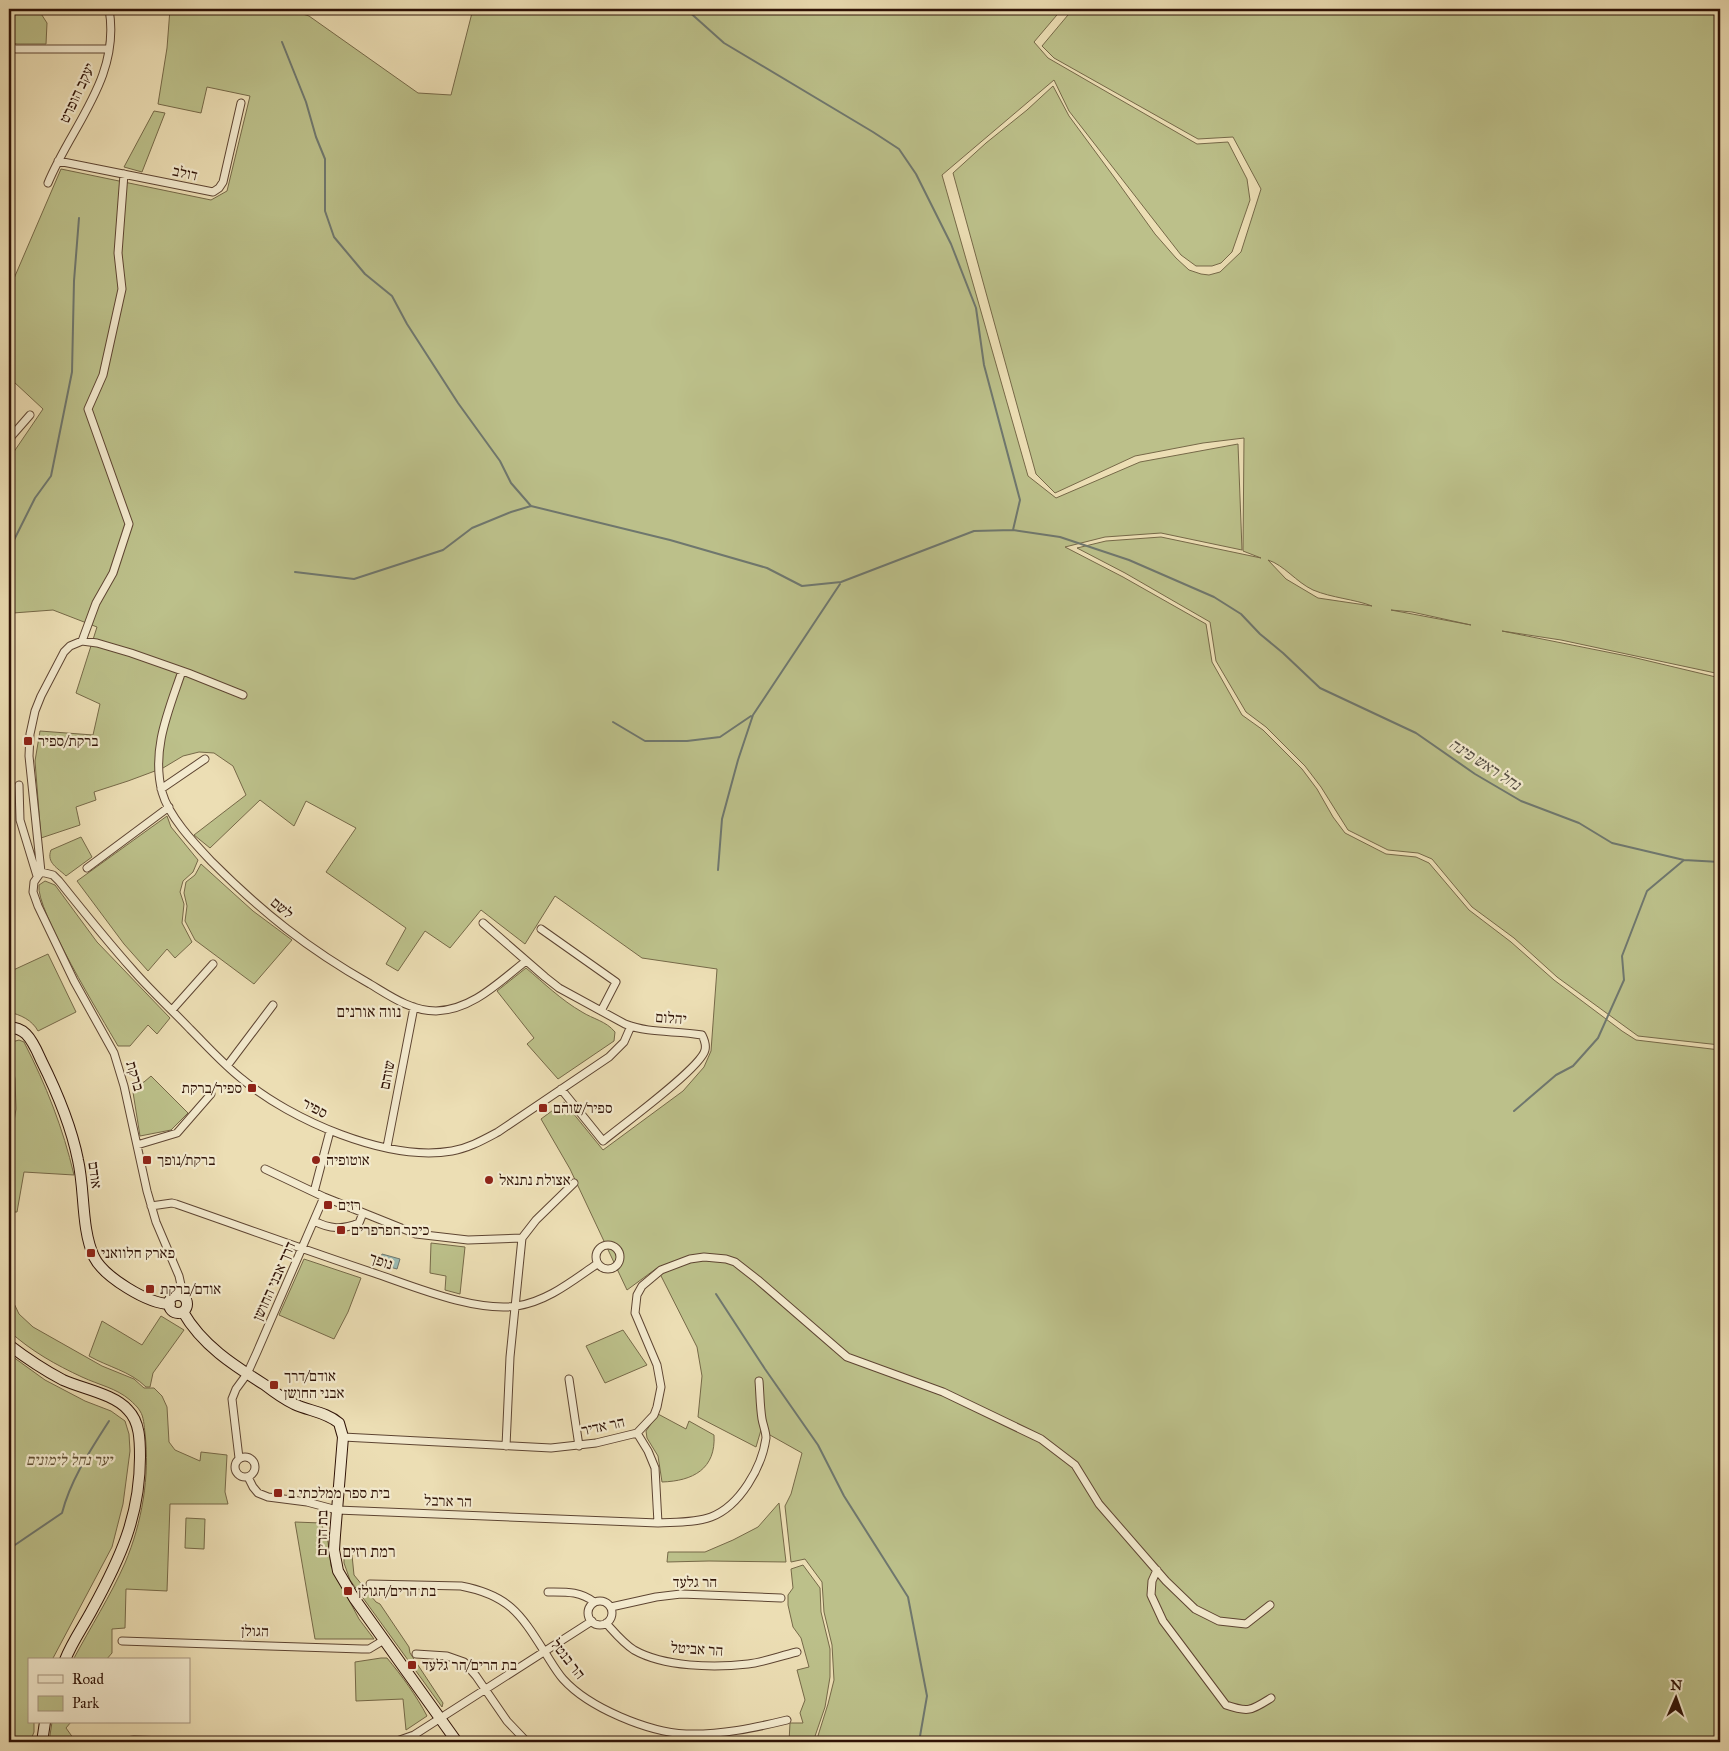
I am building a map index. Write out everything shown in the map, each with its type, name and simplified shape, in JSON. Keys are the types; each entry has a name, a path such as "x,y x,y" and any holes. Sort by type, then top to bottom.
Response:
{"street":[{"name":"יעקב הופרט","path":"48,183 58,160 88,108 102,77 109,49 111,20 109,9"},
{"path":"9,47 16,49 109,49"},
{"name":"דולב","path":"58,160 213,192 223,182 241,103"},
{"path":"82,641 96,602 113,573 129,524 88,409 103,375 122,289 118,253 124,174"},
{"path":"9,439 30,415"},
{"path":"39,874 29,756 32,723 42,696 64,652 70,646 82,641 97,643 182,671 243,695"},
{"name":"לשם","path":"182,671 160,740 158,760 162,789 184,831 202,852 240,890 282,926 340,967 406,1004 434,1011 459,1008 471,1002 486,993 526,961"},
{"path":"162,789 206,759"},
{"name":"ברקת","path":"19,785 20,820 39,874 34,882 33,892 74,981 114,1053 124,1086 151,1206 179,1276 181,1285 180,1296"},
{"path":"87,868 170,807"},
{"name":"ספיר","path":"39,874 53,875 59,881 128,964 227,1066 242,1079 274,1102 330,1131 371,1144 436,1152 466,1148 498,1132 618,1049 624,1042 631,1026"},
{"name":"יהלום","path":"483,923 559,988 600,1011 631,1026 648,1030 702,1035 704,1040 705,1050 699,1061 683,1077 603,1141 561,1089"},
{"path":"541,929 616,982 600,1011"},
{"path":"172,1010 213,964"},
{"path":"227,1066 273,1005"},
{"name":"שוהם","path":"387,1147 414,1007"},
{"path":"9,1024 18,1030"},
{"path":"9,1034 18,1030"},
{"name":"אודם","path":"18,1030 31,1039 50,1077 68,1123 78,1160 89,1245 95,1259 102,1269 121,1284 158,1303 170,1304"},
{"path":"137,1145 177,1133 211,1094"},
{"path":"314,1192 330,1131"},
{"path":"265,1169 324,1197 416,1234 468,1240 522,1238"},
{"path":"506,1446 510,1357 522,1238 536,1220 574,1183"},
{"name":"דרך אבני החושן","path":"239,1458 232,1399 236,1389 247,1374 324,1197"},
{"name":"נופך","path":"151,1206 176,1204 303,1249 452,1298 480,1305 515,1306 534,1302 548,1296 597,1264"},
{"path":"314,1221 334,1229 343,1228 358,1223 363,1213"},
{"name":"הר אדיר","path":"343,1437 551,1448 579,1446 637,1433 654,1414 661,1387 657,1365 635,1313 637,1295 642,1286 661,1270 690,1259 704,1257 726,1258 735,1262 758,1280 847,1357 943,1392 1041,1439 1076,1465 1100,1504 1157,1570 1195,1609 1219,1621 1246,1624 1270,1606"},
{"path":"180,1296 185,1299 187,1304 183,1312 175,1313 171,1309 172,1298 180,1296"},
{"path":"183,1312 196,1332 214,1350 291,1403 334,1418 339,1423 343,1437"},
{"path":"9,1345 45,1370 64,1380 119,1402 134,1417 138,1430 140,1479 133,1520 126,1542 113,1570 65,1658"},
{"path":"569,1379 579,1446"},
{"name":"הר ארבל","path":"248,1477 258,1493 268,1497 307,1502 337,1510 658,1523 712,1517 730,1506 749,1484 762,1453 766,1436 762,1418 759,1381"},
{"path":"637,1433 648,1451 655,1468 658,1523"},
{"name":"בת הרים","path":"343,1437 334,1550 338,1571 354,1598 457,1742"},
{"path":"246,1456 254,1461 255,1471 248,1477 241,1476 235,1470 236,1462 239,1458 246,1456"},
{"path":"1157,1570 1152,1581 1151,1595 1163,1621 1226,1705 1238,1709 1253,1710 1271,1698"},
{"name":"הר בנטל","path":"370,1584 461,1586 485,1592 503,1600 517,1612 563,1678 590,1701 618,1715 655,1728 685,1734 702,1734 741,1730 787,1720"},
{"path":"548,1592 578,1593 594,1602 604,1601 611,1607 612,1617 606,1623 599,1624 592,1621 588,1614 594,1602"},
{"name":"הר גלעד","path":"611,1607 675,1594 781,1598"},
{"path":"394,1742 414,1734 592,1621"},
{"name":"הר אביטל","path":"606,1623 633,1649 649,1657 667,1662 706,1665 748,1664 796,1652"},
{"name":"הגולן","path":"122,1641 369,1649 384,1640"},
{"path":"416,1654 437,1654 455,1658 470,1668 507,1721 527,1742"},
{"path":"42,1742 45,1724"},
{"path":"117,1742 134,1740 205,1742"}],"green space":[{"path":"9,9 38,9 47,23 46,44 17,44 9,42"},
{"path":"170,9 287,9 309,16 418,93 451,95 473,9 1062,9 1034,42 1048,58 1197,144 1228,142 1247,179 1250,200 1232,252 1221,263 1212,266 1196,266 1181,255 1069,111 1054,80 942,175 1028,476 1056,498 1140,462 1238,444 1242,550 1161,533 1105,537 1065,547 1206,624 1212,662 1242,715 1263,730 1302,769 1345,833 1386,854 1416,857 1429,863 1469,910 1511,942 1554,980 1636,1040 1720,1050 1720,1742 816,1742 834,1680 832,1645 824,1612 822,1582 805,1559 791,1562 785,1506 791,1494 802,1453 761,1430 756,1447 698,1417 702,1376 697,1347 657,1268 627,1290 570,1169 541,1119 564,1102 603,1150 683,1091 704,1067 711,1051 717,969 642,958 555,896 525,944 481,910 450,948 425,931 398,971 386,964 406,928 326,872 356,828 306,801 294,826 260,800 210,848 194,835 246,795 233,766 214,753 199,752 183,756 163,768 94,792 96,800 76,807 80,825 41,838 35,761 40,731 93,735 100,704 76,693 97,627 53,610 13,613 9,620 9,459 43,409 14,382 9,389 9,290 61,169 211,200 227,191 250,96 207,87 201,113 158,104 167,48"},
{"path":"1073,9 1720,9 1720,674 1561,640 1502,631 1632,657 1720,678 1720,1045 1638,1036 1557,977 1514,938 1472,907 1432,859 1418,853 1388,850 1348,830 1321,787 1305,766 1266,727 1246,712 1216,661 1210,622 1077,548 1106,541 1161,537 1261,558 1243,551 1244,438 1203,443 1135,456 1055,493 1036,474 953,173 1053,86 1069,116 1155,234 1189,270 1209,275 1220,272 1241,252 1261,189 1233,137 1198,139 1054,58 1042,46","holes":["1268,560 1274,562 1313,590 1372,606 1318,598 1286,579","1391,610 1412,612 1471,625"]},
{"path":"154,111 165,113 142,172 124,167"},
{"path":"167,816 171,827 198,860 193,872 183,881 180,892 184,904 182,923 192,942 175,958 167,949 148,971 124,944 77,881"},
{"path":"81,837 92,857 66,876 51,862 51,850"},
{"path":"201,864 253,911 292,940 254,984 195,940 185,921 187,906 184,893 186,882 195,875"},
{"path":"45,881 55,885 97,942 170,1018 157,1034 148,1025 130,1046 118,1046 58,940 41,898 39,885"},
{"path":"48,954 76,1012 38,1031 26,1019 9,1012 9,972"},
{"path":"526,968 567,1002 608,1025 615,1032 614,1041 558,1079 527,1044 534,1038 497,991"},
{"path":"19,1040 24,1042 47,1091 65,1140 74,1175 24,1172 17,1212 9,1212 9,1152 16,1109 15,1079 10,1050 12,1042"},
{"path":"151,1076 188,1113 171,1130 140,1136 132,1086 144,1082"},
{"path":"431,1243 465,1247 460,1294 445,1290 446,1276 430,1273"},
{"path":"304,1259 361,1278 348,1312 334,1339 279,1315"},
{"path":"9,1289 19,1314 33,1327 102,1366 134,1379 144,1388 154,1388 162,1396 167,1407 169,1442 175,1450 200,1461 201,1452 227,1455 225,1492 228,1504 170,1504 167,1591 126,1589 125,1628 112,1629 112,1653 108,1658 74,1658 125,1563 136,1532 143,1499 146,1466 143,1419 138,1408 125,1396 53,1362 26,1345 9,1331"},
{"path":"161,1316 184,1330 153,1373 150,1387 146,1387 126,1373 89,1356 102,1321 142,1345"},
{"path":"623,1330 647,1365 605,1383 586,1346"},
{"name":"יער נחל לימונים","path":"9,1354 45,1380 85,1401 111,1411 125,1421 129,1434 130,1451 123,1504 112,1547 53,1658 28,1658 28,1724 34,1724 34,1732 30,1742 9,1742"},
{"path":"658,1414 686,1429 689,1421 714,1435 714,1447 707,1465 693,1476 662,1482 658,1456 647,1438 646,1431"},
{"path":"779,1503 786,1562 667,1562 668,1552 705,1552 758,1527"},
{"path":"186,1518 205,1519 204,1549 185,1548"},
{"path":"295,1522 321,1523 328,1542 331,1566 359,1619 374,1639 315,1639"},
{"path":"344,1554 352,1555 354,1575 376,1602 380,1604 409,1647 410,1653 443,1703 442,1707 350,1580 344,1563"},
{"path":"803,1565 820,1588 821,1612 830,1649 830,1677 825,1707 813,1742 789,1742 790,1723 803,1723 800,1713 805,1700 797,1670 809,1667 801,1638 793,1627 788,1605 788,1595 793,1588 791,1569"},
{"path":"387,1658 393,1665 427,1716 406,1730 403,1699 356,1701 355,1662"},
{"path":"52,1724 69,1724 66,1728 76,1742 49,1742"}],"water":[{"path":"382,1254 400,1259 397,1269 379,1264"}],"waterway":[{"name":"נחל ראש פינה","path":"686,9 724,43 899,149 916,174 951,244 976,308 984,365 1020,500 1013,530 1060,537 1129,560 1214,597 1241,614 1260,634 1320,688 1416,733 1475,774 1521,801 1579,823 1612,843 1684,860 1720,862"},
{"path":"282,42 306,102 316,137 325,159 325,211 334,237 365,274 392,296 407,324 458,403 500,461 511,483 531,506 670,540 767,568 802,586 841,582 974,531 1013,530"},
{"path":"9,550 35,498 51,476 72,372 74,281 79,218"},
{"path":"295,572 354,579 443,550 472,528 531,506"},
{"path":"718,870 722,819 738,760 753,715 840,584"},
{"path":"613,722 645,741 687,741 720,737 751,716"},
{"path":"1514,1111 1556,1075 1573,1066 1598,1038 1624,980 1622,956 1647,891 1684,860"},
{"path":"716,1294 818,1445 844,1496 908,1597 927,1696 919,1742"},
{"path":"9,1549 62,1513 76,1477 109,1421"}],"place":[{"name":"ברקת/ספיר","path":"28,741"},
{"name":"ספיר/ברקת","path":"252,1088"},
{"name":"ספיר/שוהם","path":"543,1108"},
{"name":"ברקת/נופך","path":"147,1160"},
{"name":"אוטופיה","path":"316,1160"},
{"name":"אצולת נתנאל","path":"489,1180"},
{"name":"רזים","path":"328,1205"},
{"name":"כיכר הפרפרים","path":"341,1230"},
{"name":"פארק חלוואני","path":"91,1253"},
{"name":"אודם/ברקת","path":"150,1289"},
{"name":"אודם/דרך אבני החושן","path":"274,1385"},
{"name":"בית ספר ממלכתי ב","path":"278,1493"},
{"name":"בת הרים/הגולן","path":"348,1591"},
{"name":"בת הרים/הר גלעד","path":"412,1665"}],"district":[{"name":"נווה אורנים","path":"369,1011"},
{"name":"רמת רזים","path":"369,1551"}]}
